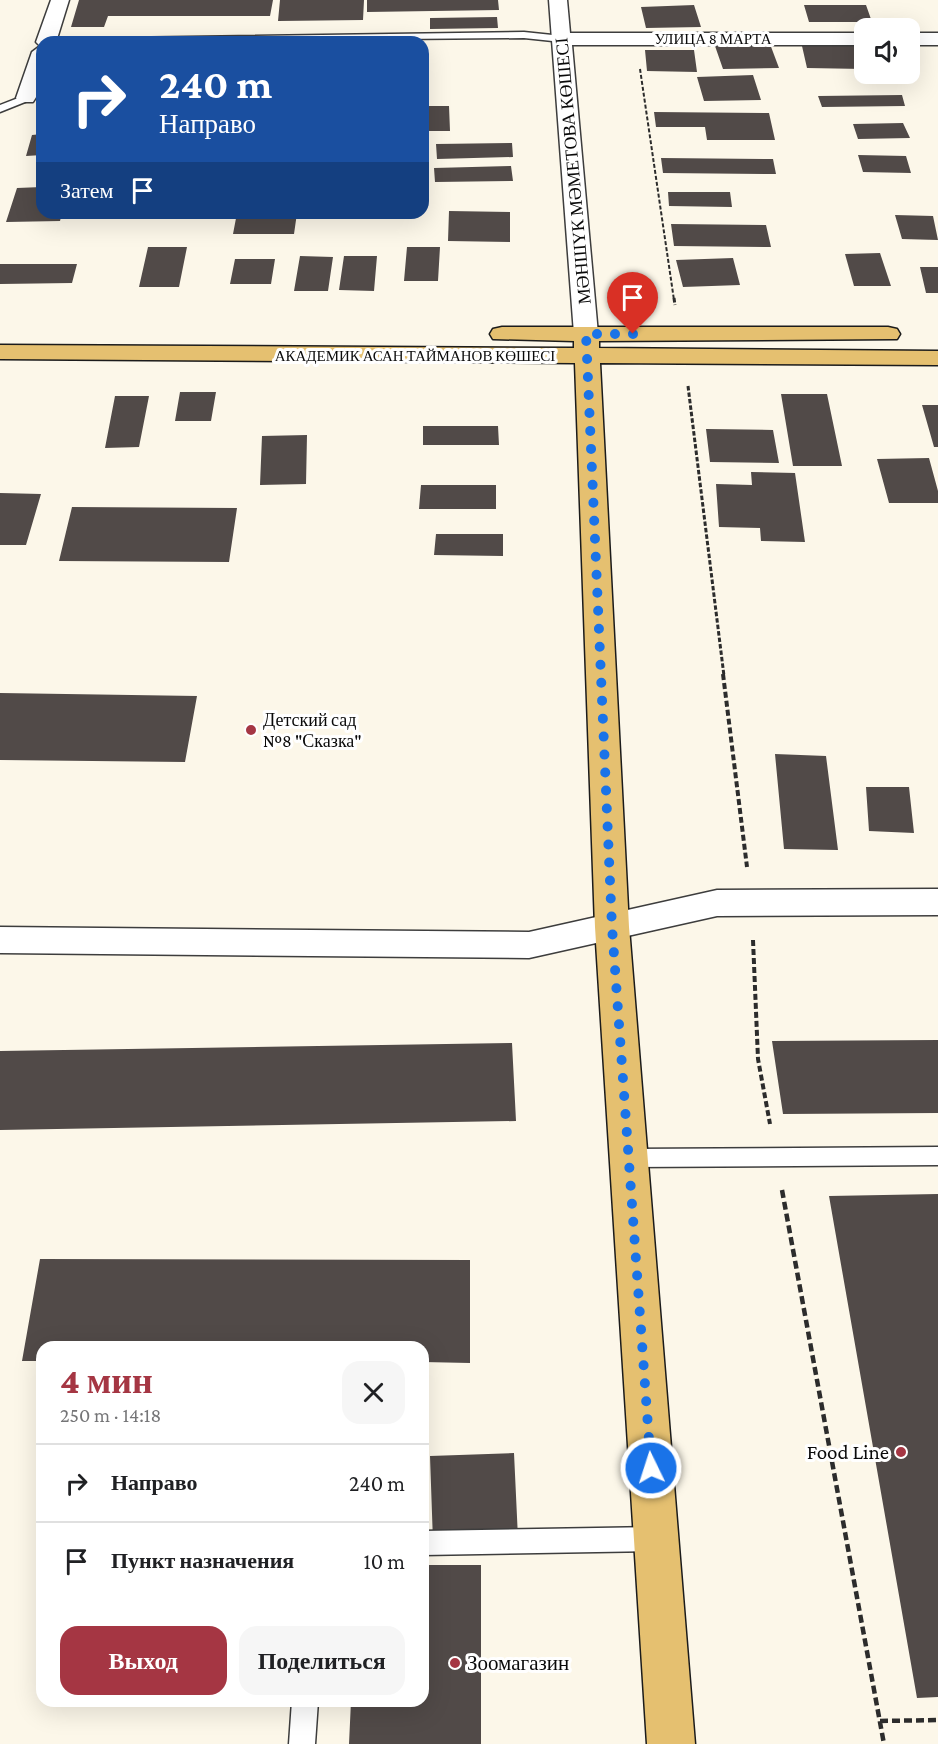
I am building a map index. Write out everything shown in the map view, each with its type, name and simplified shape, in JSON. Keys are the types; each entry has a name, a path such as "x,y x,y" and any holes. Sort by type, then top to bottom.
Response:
{"main road":[{"name":"АКАДЕМИК АСАН ТАЙМАНОВ КӨШЕСІ","path":"0,334 587,346 938,357"},
{"name":"АКАДЕМИК АСАН ТАЙМАНОВ КӨШЕСІ","path":"0,352 587,346 915,334"},
{"name":"МӘНШҮК МӘМЕТОВА КӨШЕСІ","path":"587,346 612,927 671,1744"}],"street":[{"path":"48,36 60,0"},
{"name":"МӘНШҮК МӘМЕТОВА КӨШЕСІ","path":"558,0 587,346"},
{"name":"УЛИЦА 8 МАРТА","path":"562,39 854,39"},
{"path":"920,39 938,39"},
{"path":"26,98 36,69"},
{"path":"0,940 529,945 717,903 938,902"}],"lane":[{"path":"429,36 524,35 562,39"},
{"path":"0,109 26,98"},
{"path":"630,1158 938,1156"},
{"path":"429,1543 656,1539"},
{"path":"302,1744 305,1707"}],"path":[{"path":"880,1721 938,1720"}],"building":[{"path":"79,0 273,0 270,16 108,16 104,27 71,27"},
{"path":"280,0 364,0 363,20 278,21"},
{"path":"367,0 498,0 499,10 367,12"},
{"path":"694,5 701,27 646,28 641,7"},
{"path":"804,5 866,5 871,18 854,18 854,22 809,22"},
{"path":"497,17 498,28 430,29 430,18"},
{"path":"770,44 779,68 723,69 715,46"},
{"path":"802,46 854,46 854,69 807,68"},
{"path":"645,50 694,50 697,72 647,71"},
{"path":"753,75 761,100 704,101 697,77"},
{"path":"902,95 905,106 822,107 818,96"},
{"path":"429,106 449,106 450,131 429,131"},
{"path":"654,112 769,113 775,140 707,140 705,127 656,127"},
{"path":"903,123 910,138 858,139 853,124"},
{"path":"32,135 36,135 36,155 26,156"},
{"path":"512,143 513,157 437,159 436,144"},
{"path":"858,155 906,156 911,173 863,172"},
{"path":"661,158 773,159 776,174 663,173"},
{"path":"511,166 513,181 435,182 434,168"},
{"path":"36,187 36,219 60,219 60,221 6,222 17,188"},
{"path":"668,192 730,192 732,207 669,206"},
{"path":"449,211 510,212 510,242 448,241"},
{"path":"895,215 933,216 938,240 902,239"},
{"path":"236,219 296,219 294,234 233,234"},
{"path":"671,224 766,225 771,247 674,246"},
{"path":"148,247 187,247 179,287 139,287"},
{"path":"407,247 440,247 438,281 404,281"},
{"path":"880,253 891,286 854,286 845,254"},
{"path":"300,256 333,257 328,291 294,291"},
{"path":"344,256 377,256 374,291 339,290"},
{"path":"733,258 740,285 683,287 676,260"},
{"path":"235,259 275,259 271,284 230,284"},
{"path":"0,264 77,264 72,283 0,284"},
{"path":"920,267 938,267 938,293 926,293"},
{"path":"180,392 216,392 211,421 175,421"},
{"path":"781,394 827,394 842,466 793,466"},
{"path":"115,396 149,396 139,447 105,448"},
{"path":"922,405 938,405 938,447 934,447"},
{"path":"423,426 498,426 499,445 423,445"},
{"path":"706,429 773,430 779,463 710,462"},
{"path":"307,435 306,484 260,485 262,436"},
{"path":"929,458 938,491 938,503 889,503 877,459"},
{"path":"751,472 795,473 805,542 761,541 760,528 719,527 716,484 752,485"},
{"path":"421,485 496,485 496,509 419,509"},
{"path":"0,493 41,494 26,545 0,545"},
{"path":"72,507 237,508 229,562 59,561"},
{"path":"436,534 503,534 503,556 434,555"},
{"path":"0,693 197,696 185,762 0,760"},
{"path":"775,754 826,756 838,850 784,849"},
{"path":"866,787 909,787 914,833 869,831"},
{"path":"938,1040 938,1113 783,1114 772,1041"},
{"path":"512,1043 516,1121 0,1130 0,1051"},
{"path":"938,1194 938,1697 917,1698 829,1196"},
{"path":"40,1259 470,1260 470,1363 429,1362 429,1341 36,1341 36,1361 22,1361"},
{"path":"514,1453 518,1538 433,1542 430,1456"},
{"path":"429,1565 481,1565 481,1744 349,1744 351,1707 429,1707"}],"place":[{"name":"Детский сад №8 \"Сказка\"","path":"251,730"},
{"name":"Food Line","path":"901,1452"},
{"name":"Зоомагазин","path":"455,1663"}],"route":[{"path":"633,334 586,334 612,927 651,1468"}]}
